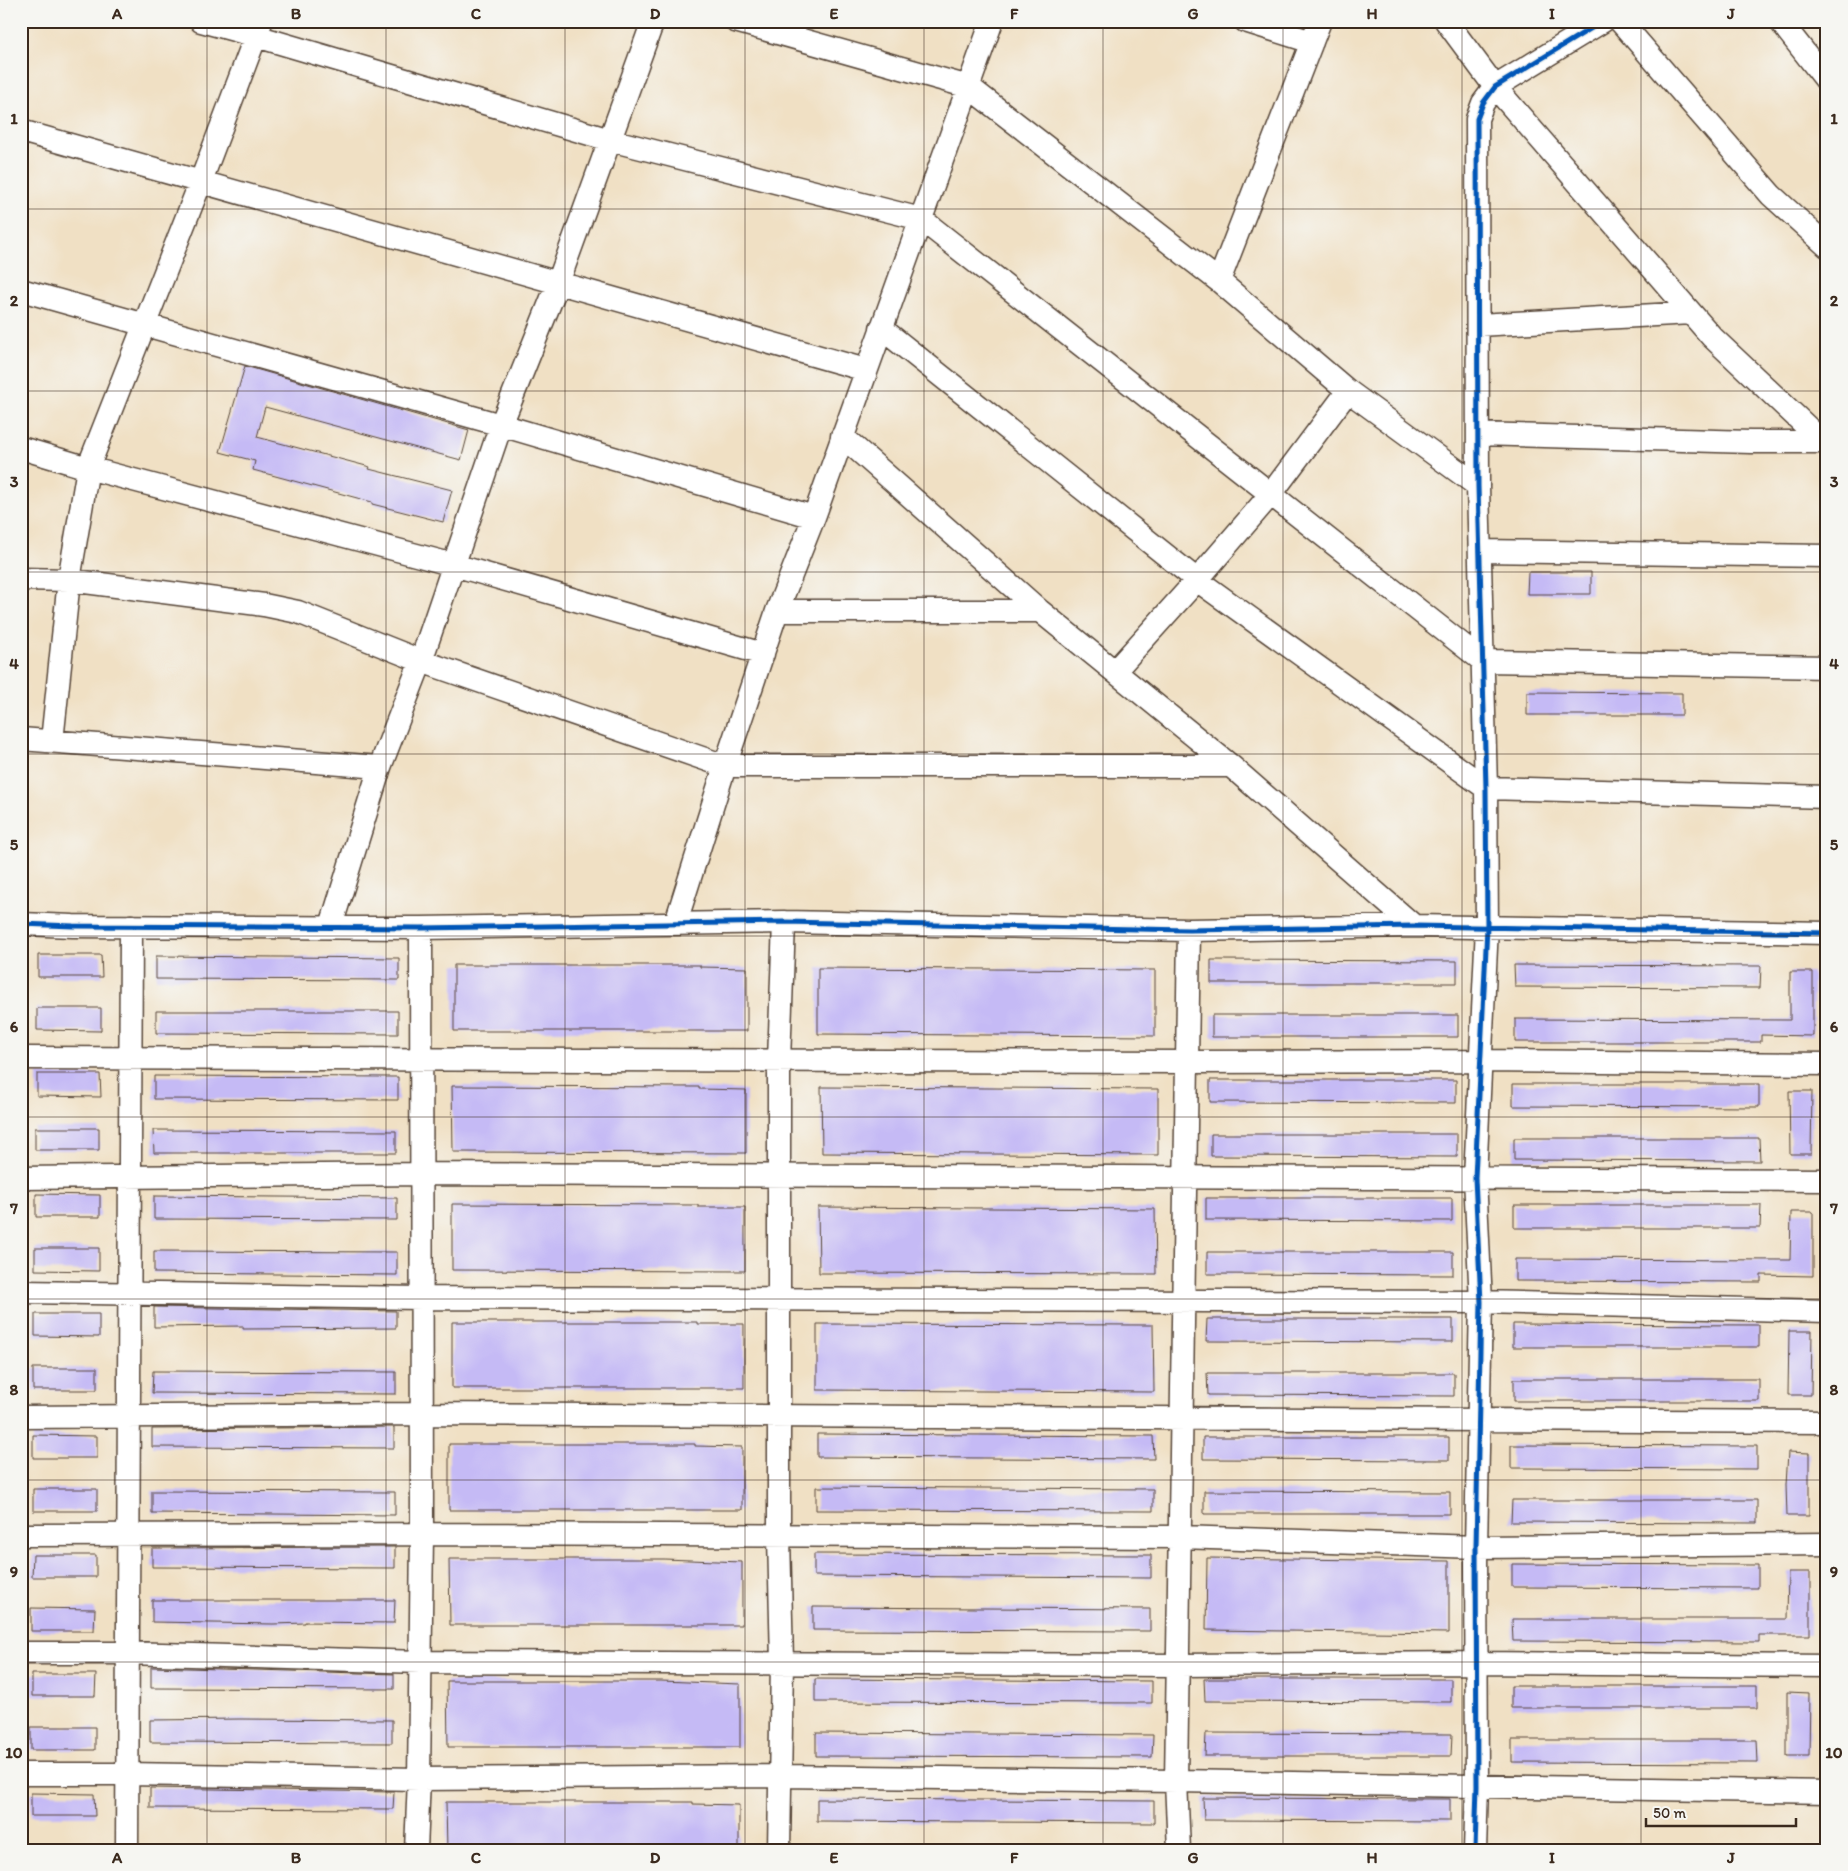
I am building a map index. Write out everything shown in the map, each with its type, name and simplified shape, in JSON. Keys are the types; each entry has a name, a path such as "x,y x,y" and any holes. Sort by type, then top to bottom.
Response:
{"street":[{"path":"200,21 258,28 610,140 921,219 1483,661 1827,667"},
{"path":"331,926 380,767 422,661 501,425 558,282 653,21"},
{"path":"736,21 968,87 1219,281 1348,391 1478,486"},
{"path":"676,922 725,766 778,611 814,517 992,21"},
{"path":"1219,281 1316,31 1244,21"},
{"path":"1446,21 1495,88 1691,313 1712,336 1825,442"},
{"path":"1475,1850 1477,1786 1476,1547 1482,1302 1475,1178 1487,927 1486,788 1478,486 1477,119 1483,103 1495,88 1603,21"},
{"path":"1620,21 1771,195 1827,246"},
{"path":"1780,21 1827,81"},
{"path":"52,741 69,580 88,468 201,182 258,28"},
{"path":"21,131 866,370"},
{"path":"21,290 501,425 814,517"},
{"path":"1478,325 1691,313"},
{"path":"881,328 1197,580 1486,788 1827,796"},
{"path":"1115,671 1271,494 1348,391"},
{"path":"1478,434 1751,442 1825,442"},
{"path":"842,436 1040,611 1231,766 1414,926"},
{"path":"21,448 88,468 454,565 763,654"},
{"path":"1480,551 1827,556"},
{"path":"21,580 69,580 264,605 298,612 422,661 725,766 1231,766"},
{"path":"778,611 1040,611"},
{"path":"21,740 380,767"},
{"path":"21,924 421,928 676,922 784,922 1189,930 1414,926 1827,934"},
{"path":"779,1850 782,1662 779,1536 779,1061 784,922"},
{"path":"127,1850 130,926"},
{"path":"416,1850 419,1779 422,1534 421,928"},
{"path":"1179,1850 1176,1780 1189,930"},
{"path":"21,1058 1186,1062 1482,1061 1827,1064"},
{"path":"21,1178 421,1174 1827,1180"},
{"path":"21,1292 421,1298 1482,1302 1827,1311"},
{"path":"21,1417 422,1414 1827,1422"},
{"path":"21,1535 422,1534 1180,1538 1476,1547 1827,1544"},
{"path":"21,1653 128,1653 420,1662 1178,1665 1476,1663 1827,1666"},
{"path":"21,1774 419,1779 779,1776 1176,1780 1827,1792"}],"building":[{"path":"245,366 469,430 461,460 265,407 257,437 370,467 369,469 452,490 443,522 253,470 255,461 220,452"},
{"path":"1528,572 1591,572 1591,594 1527,594"},
{"path":"1527,692 1682,693 1682,715 1527,715"},
{"path":"38,955 101,955 102,977 38,977"},
{"path":"156,956 399,958 399,980 156,979"},
{"path":"1211,960 1457,961 1457,983 1211,983"},
{"path":"454,965 700,965 700,967 747,968 747,1031 454,1031"},
{"path":"1514,965 1761,966 1760,988 1515,987"},
{"path":"818,968 1155,970 1155,1036 818,1034"},
{"path":"1790,972 1813,972 1813,1036 1761,1035 1761,1042 1515,1042 1515,1019 1790,1020"},
{"path":"37,1008 101,1008 101,1031 37,1030"},
{"path":"156,1011 398,1011 398,1034 156,1033"},
{"path":"1212,1015 1458,1015 1458,1037 1212,1037"},
{"path":"37,1074 100,1074 101,1097 37,1096"},
{"path":"154,1076 398,1077 398,1100 154,1099"},
{"path":"1210,1080 1456,1080 1456,1103 1210,1102"},
{"path":"1513,1084 1759,1084 1759,1107 1513,1106"},
{"path":"452,1086 699,1087 699,1089 746,1090 746,1153 453,1152"},
{"path":"821,1087 1158,1089 1158,1155 822,1153"},
{"path":"1789,1091 1812,1091 1811,1154 1790,1154"},
{"path":"35,1128 99,1128 99,1150 35,1150"},
{"path":"153,1130 396,1131 396,1153 154,1153"},
{"path":"1211,1134 1457,1134 1457,1157 1211,1156"},
{"path":"1514,1138 1759,1138 1760,1161 1514,1160"},
{"path":"36,1194 100,1195 100,1217 36,1217"},
{"path":"154,1196 397,1198 397,1220 154,1219"},
{"path":"1206,1198 1452,1198 1452,1221 1206,1220"},
{"path":"452,1204 698,1205 698,1207 745,1207 745,1271 452,1270"},
{"path":"1514,1205 1761,1205 1760,1228 1514,1228"},
{"path":"818,1207 1155,1209 1156,1274 819,1273"},
{"path":"1791,1212 1813,1212 1813,1276 1761,1275 1761,1282 1515,1281 1515,1259 1790,1260"},
{"path":"35,1248 99,1248 99,1271 35,1270"},
{"path":"154,1251 397,1252 397,1275 154,1273"},
{"path":"1207,1252 1453,1252 1453,1275 1207,1274"},
{"path":"154,1307 396,1311 396,1328 243,1329 243,1326 154,1327"},
{"path":"35,1314 99,1314 99,1337 35,1336"},
{"path":"1207,1319 1453,1319 1453,1342 1206,1341"},
{"path":"452,1322 697,1322 697,1324 744,1324 744,1388 452,1388"},
{"path":"817,1324 1153,1325 1154,1392 817,1390"},
{"path":"1513,1324 1759,1325 1759,1347 1513,1347"},
{"path":"1789,1331 1812,1331 1811,1395 1788,1395"},
{"path":"33,1368 97,1368 97,1390 33,1390"},
{"path":"153,1371 396,1372 396,1394 152,1393"},
{"path":"1207,1373 1454,1373 1454,1396 1208,1395"},
{"path":"1514,1379 1759,1379 1759,1401 1514,1401"},
{"path":"394,1427 394,1448 152,1447 152,1429"},
{"path":"817,1434 1153,1436 1154,1459 817,1457"},
{"path":"33,1435 97,1436 97,1458 33,1458"},
{"path":"1203,1437 1449,1437 1449,1460 1203,1459"},
{"path":"449,1444 695,1444 695,1446 742,1447 742,1510 449,1510"},
{"path":"1511,1445 1757,1446 1757,1469 1511,1468"},
{"path":"1788,1452 1809,1453 1809,1516 1787,1516"},
{"path":"816,1487 1153,1489 1153,1511 816,1510"},
{"path":"33,1489 97,1489 97,1511 33,1511"},
{"path":"152,1491 395,1492 395,1515 152,1513"},
{"path":"1204,1491 1450,1492 1450,1514 1204,1514"},
{"path":"1512,1500 1757,1500 1757,1523 1511,1522"},
{"path":"395,1547 395,1568 152,1567 152,1548"},
{"path":"814,1554 1151,1555 1151,1578 814,1576"},
{"path":"33,1555 96,1555 96,1577 32,1577"},
{"path":"1207,1558 1449,1561 1449,1633 1206,1630"},
{"path":"449,1559 664,1559 742,1562 742,1625 450,1625"},
{"path":"1512,1564 1758,1565 1758,1588 1512,1587"},
{"path":"1788,1572 1810,1572 1810,1635 1759,1635 1759,1642 1513,1641 1512,1619 1787,1619"},
{"path":"152,1600 395,1600 394,1623 152,1622"},
{"path":"813,1607 1150,1609 1150,1631 813,1630"},
{"path":"31,1608 95,1609 94,1631 31,1631"},
{"path":"151,1667 394,1674 394,1689 151,1688"},
{"path":"32,1674 96,1674 95,1696 32,1696"},
{"path":"815,1679 1152,1681 1152,1703 815,1702"},
{"path":"1204,1679 1451,1679 1451,1702 1205,1701"},
{"path":"447,1681 661,1681 740,1684 740,1747 448,1747"},
{"path":"1511,1686 1757,1686 1757,1708 1511,1708"},
{"path":"1787,1692 1810,1693 1809,1756 1787,1756"},
{"path":"150,1720 392,1720 392,1743 150,1742"},
{"path":"31,1727 95,1727 95,1750 31,1750"},
{"path":"816,1733 1153,1735 1152,1757 816,1756"},
{"path":"1206,1733 1452,1734 1451,1756 1205,1756"},
{"path":"1512,1740 1757,1740 1758,1763 1512,1762"},
{"path":"150,1788 394,1792 393,1809 150,1808"},
{"path":"31,1793 94,1794 95,1816 31,1816"},
{"path":"1203,1798 1450,1799 1450,1821 1204,1820"},
{"path":"817,1799 1154,1801 1154,1823 817,1821"},
{"path":"446,1802 693,1802 693,1804 739,1805 739,1850 447,1850"}],"cycle path":[{"path":"1475,1850 1477,1786 1476,1547 1481,1302 1475,1178 1487,927 1486,788 1478,486 1477,119 1483,103 1495,87 1603,21"},
{"path":"21,924 421,928 784,922 1189,930 1414,926 1827,933"}]}
